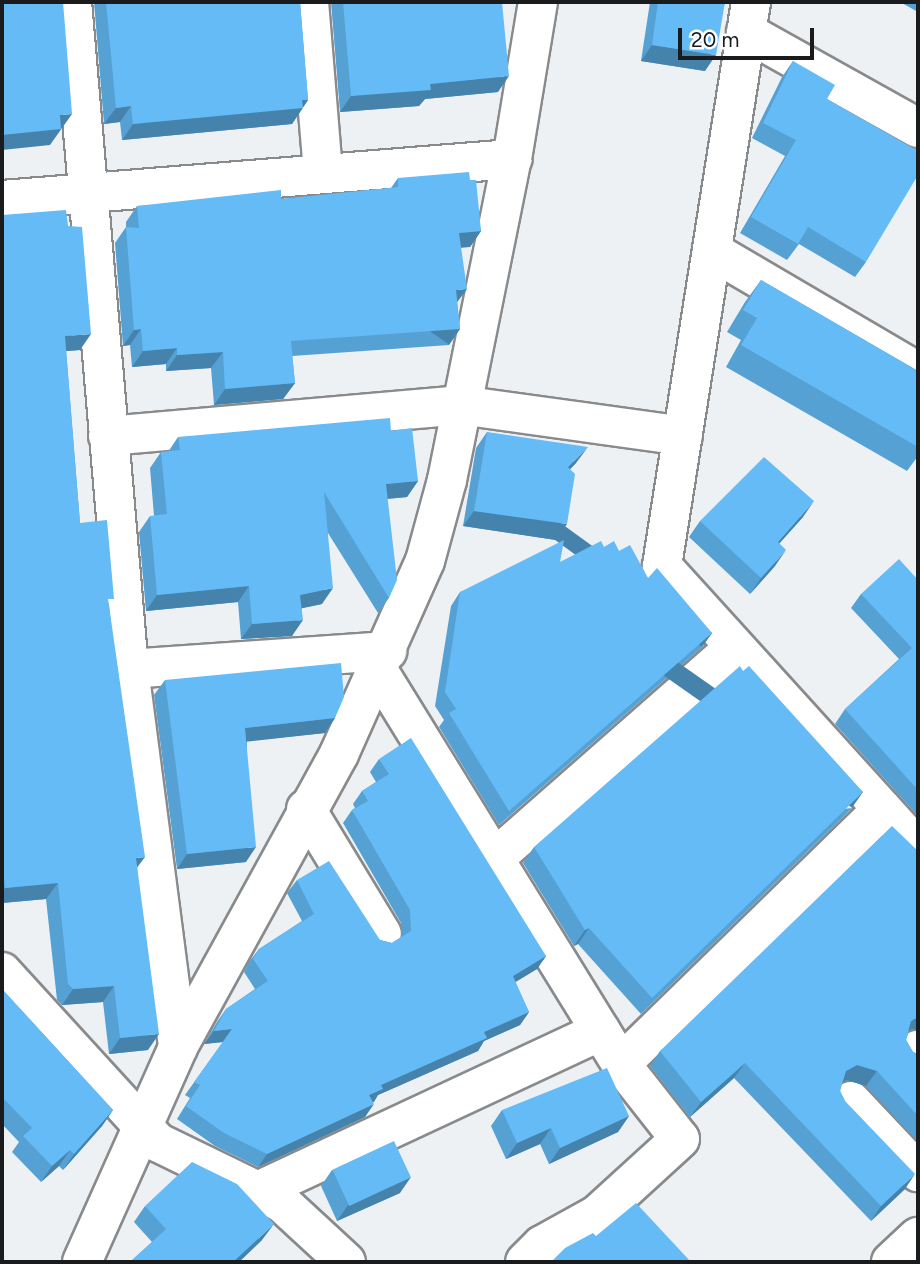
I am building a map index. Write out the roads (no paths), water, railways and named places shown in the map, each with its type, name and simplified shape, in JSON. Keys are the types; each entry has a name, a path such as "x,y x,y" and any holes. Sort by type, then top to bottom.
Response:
{"street":[{"path":"72,2 129,669 178,1047"},
{"path":"309,2 323,171"},
{"path":"82,1262 178,1047 383,661 425,561 512,159 538,2"},
{"path":"918,128 749,17 662,566 918,848"},
{"path":"2,200 323,171 512,159"},
{"path":"712,251 918,372"},
{"path":"108,436 460,405 682,436"},
{"path":"496,857 734,648"},
{"path":"129,669 383,661"},
{"path":"383,661 496,857 601,1031 621,1063 680,1139 598,1214 542,1245 525,1262"},
{"path":"306,809 382,934"},
{"path":"621,1063 882,809"},
{"path":"2,972 157,1142 282,1203 346,1262"},
{"path":"260,1190 601,1031"},
{"path":"851,1101 918,1172"},
{"path":"891,1262 918,1237"}]}
